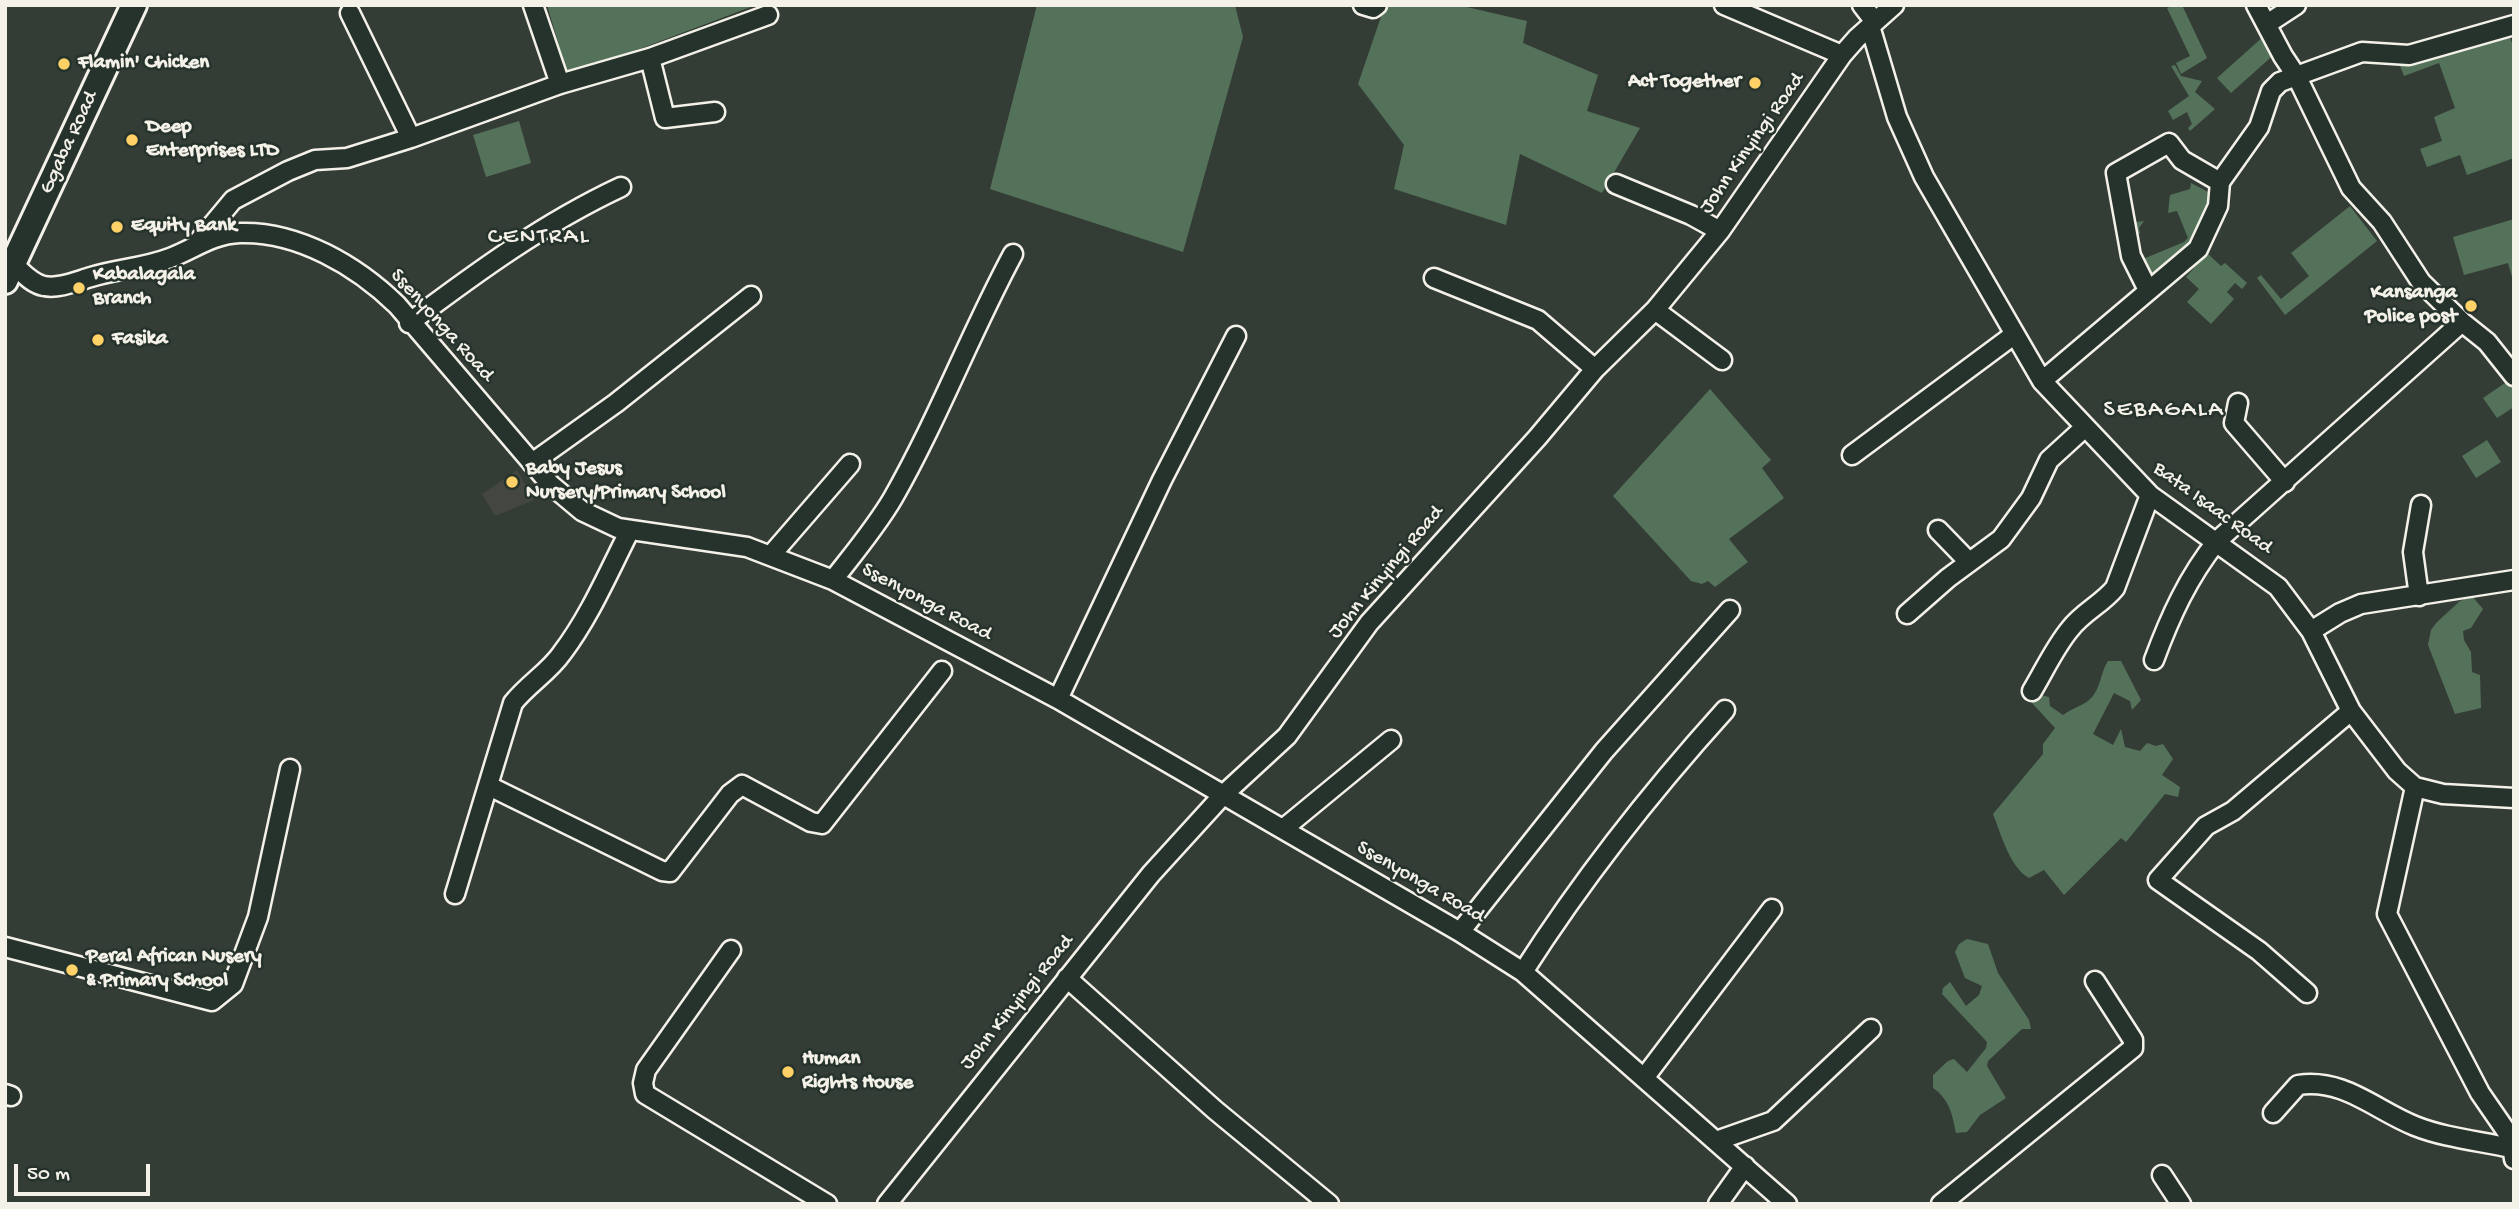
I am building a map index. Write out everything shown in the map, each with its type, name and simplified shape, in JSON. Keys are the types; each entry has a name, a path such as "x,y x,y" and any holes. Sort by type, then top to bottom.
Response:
{"main road":[{"name":"Ggaba Road","path":"9,273 134,5"}],"street":[{"path":"533,5 560,84"},
{"path":"1363,5 1373,8 1377,5"},
{"path":"1724,5 1842,55"},
{"path":"1862,5 1872,24"},
{"name":"John Kinyingi Road","path":"891,1202 1151,874 1223,795 1287,736 1368,624 1537,438 1595,369 1655,310 1720,231 1842,55 1894,5"},
{"path":"2256,5 2297,77 2351,188 2382,222 2421,282 2487,342 2514,376"},
{"path":"2267,24 2296,5"},
{"path":"350,13 411,138"},
{"path":"198,242 233,200 315,160 347,158 411,138 560,84 650,58 768,15"},
{"name":"Bata Isaac Road","path":"1872,24 1897,117 1924,177 2042,381 2150,495 2278,587 2311,631 2351,711 2397,771 2415,787"},
{"path":"2042,381 2198,250 2218,206 2220,182 2259,127 2271,90 2280,82 2354,54 2409,55 2514,25"},
{"path":"650,58 665,118 715,113"},
{"path":"2148,290 2130,256 2116,173 2169,143 2182,160 2220,182"},
{"path":"1616,184 1720,231"},
{"path":"410,323 482,268 565,213 621,187"},
{"name":"Ssenyonga Road","path":"9,273 53,286 169,259 198,242 241,233 312,248 335,258 370,281 397,305 532,463 567,500 582,511 630,530 747,547 772,554 833,580 1059,699 1460,932 1523,972 1787,1204"},
{"path":"833,580 891,500 921,446 981,314 1013,254"},
{"path":"1434,278 1538,320 1595,369"},
{"path":"532,463 616,403 751,296"},
{"path":"1655,310 1722,360"},
{"path":"2154,660 2170,616 2200,562 2217,541 2462,322"},
{"path":"1852,455 2015,334"},
{"path":"1059,699 1162,480 1236,336"},
{"path":"2238,404 2234,423 2285,482"},
{"path":"1908,614 1969,562 2001,539 2031,498 2049,460 2084,428"},
{"path":"772,554 849,464"},
{"path":"2032,691 2068,630 2083,614 2106,599 2115,587 2150,495"},
{"path":"2419,596 2413,552 2421,505"},
{"path":"455,894 513,703 526,686 560,657 576,634 630,530"},
{"path":"1938,530 1969,562"},
{"path":"2311,631 2340,612 2361,604 2514,580"},
{"path":"1460,932 1604,751 1730,611"},
{"path":"489,786 662,871 670,872 730,793 742,785 811,822 822,824 960,646"},
{"path":"1523,972 1596,863 1648,796 1725,710"},
{"path":"2307,993 2259,951 2158,880 2206,825 2233,811 2351,711"},
{"path":"1283,829 1391,740"},
{"path":"5,947 212,1000 222,996 233,984 258,917 290,769"},
{"path":"2273,1113 2298,1085 2326,1085 2369,1099 2414,1126 2512,1154 2511,1138 2480,1093 2387,914 2415,787 2443,794 2514,799"},
{"path":"1644,1078 1772,909"},
{"path":"732,950 646,1070 643,1083 645,1094 827,1204"},
{"path":"1066,978 1224,1118 1329,1204"},
{"path":"1941,1204 2133,1048 2133,1040 2095,981"},
{"path":"1716,1140 1773,1121 1871,1029"},
{"path":"1718,1204 1745,1166"},
{"path":"2162,1175 2181,1204"}],"shaded area":[{"name":"Baby Jesus Nursery/Primary School","path":"517,470 534,500 495,516 482,494"}],"green space":[{"path":"547,5 756,5 568,76"},
{"path":"1037,5 1235,5 1243,37 1183,252 990,189"},
{"path":"1385,5 1458,5 1527,21 1523,43 1598,75 1587,111 1640,128 1602,193 1520,154 1506,225 1394,189 1404,145 1358,84"},
{"path":"2182,5 2207,58 2181,74 2176,63 2190,56 2167,8"},
{"path":"2506,27 2514,48 2514,158 2467,175 2460,155 2427,167 2420,149 2442,141 2434,117 2455,108 2439,63 2404,76 2400,66"},
{"path":"2264,36 2278,51 2231,93 2217,78"},
{"path":"2175,65 2181,76 2202,81 2195,92 2215,109 2190,131 2188,128 2192,124 2187,112 2173,120 2168,111 2189,96 2171,66"},
{"path":"519,121 531,163 486,177 473,135"},
{"path":"2191,183 2212,194 2198,241 2152,281 2145,278 2130,254 2129,223 2144,221 2139,228 2140,233 2132,241 2143,259 2184,242 2188,238 2177,211 2168,213 2170,195 2190,189"},
{"path":"2350,206 2377,241 2285,315 2257,278 2261,275 2281,299 2309,276 2291,253"},
{"path":"2514,219 2514,284 2508,263 2464,275 2453,237"},
{"path":"2207,253 2221,266 2225,263 2247,283 2242,289 2235,283 2227,292 2234,299 2211,324 2187,302 2199,289 2186,277"},
{"path":"2508,381 2514,389 2514,407 2497,418 2483,398"},
{"path":"1710,389 1771,460 1762,468 1784,498 1729,539 1748,562 1715,587 1708,581 1702,584 1691,581 1613,496"},
{"path":"2487,440 2501,462 2476,478 2462,456"},
{"path":"2472,596 2483,609 2471,628 2463,631 2464,640 2471,652 2472,672 2480,675 2481,708 2455,714 2428,645 2431,630 2437,622 2460,601"},
{"path":"2108,661 2121,661 2141,700 2132,710 2130,701 2114,693 2093,734 2113,745 2121,729 2125,747 2140,751 2147,743 2156,746 2163,744 2173,759 2162,775 2180,787 2178,797 2165,794 2126,842 2121,838 2064,895 2044,870 2029,878 2016,867 1993,814 2043,754 2043,744 2055,728 2032,703 2036,694 2049,697 2050,706 2063,715 2092,697"},
{"path":"1967,939 1988,944 1998,973 2029,1020 2031,1029 2022,1029 1988,1061 1987,1066 2006,1098 1980,1115 1967,1132 1956,1133 1947,1103 1933,1088 1933,1075 1954,1059 1967,1072 1986,1048 1987,1042 1942,994 1943,988 1950,982 1966,1006 1979,995 1982,986 1965,978 1955,952 1959,944"}],"place":[{"name":"Flamin' Chicken","path":"64,64"},
{"name":"Act Together","path":"1755,83"},
{"name":"Deep Enterprises LTD","path":"132,140"},
{"name":"Equity Bank","path":"117,227"},
{"name":"Kabalagala Branch","path":"79,288"},
{"name":"Kansanga Police post","path":"2471,306"},
{"name":"Fasika","path":"98,340"},
{"name":"Baby Jesus Nursery/Primary School","path":"512,482"},
{"name":"Peral African Nusery & Primary School","path":"72,970"},
{"name":"Human Rights House","path":"788,1072"}],"district":[{"name":"CENTRAL","path":"539,238"},
{"name":"SEBAGALA","path":"2164,411"}]}
